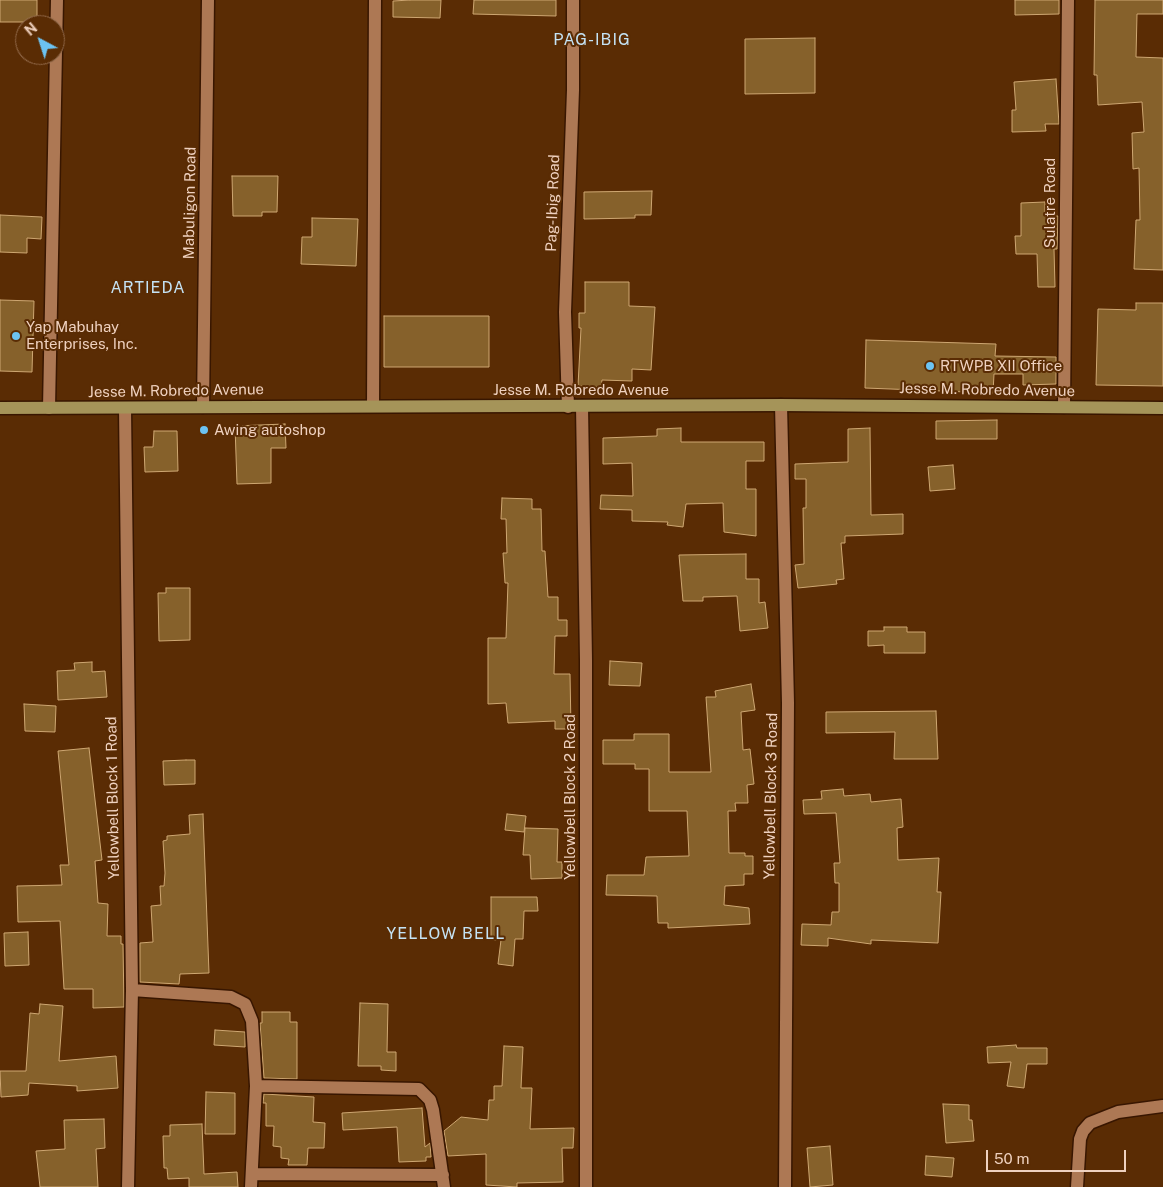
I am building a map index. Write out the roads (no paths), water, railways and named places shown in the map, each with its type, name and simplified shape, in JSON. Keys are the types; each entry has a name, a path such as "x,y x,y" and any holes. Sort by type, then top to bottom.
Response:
{"main road":[{"name":"Jesse M. Robredo Avenue","path":"0,408 781,405 1163,408"}],"street":[{"path":"48,408 57,0"},
{"name":"Mabuligon Road","path":"203,407 208,0"},
{"path":"373,406 375,0"},
{"name":"Pag-Ibig Road","path":"568,407 566,312 573,90 573,0"},
{"name":"Sulatre Road","path":"1064,407 1068,0"},
{"name":"Yellowbell Block 3 Road","path":"781,405 788,703 785,1187"},
{"name":"Yellowbell Block 2 Road","path":"582,406 586,660 586,1187"},
{"name":"Yellowbell Block 1 Road","path":"125,408 132,990 128,1187"},
{"path":"132,990 218,996 241,1000 248,1010 252,1021 256,1086 251,1180 444,1181 433,1110 430,1100 420,1089 256,1086"},
{"path":"1077,1187 1080,1139 1090,1123 1118,1112 1163,1106"}],"place":[{"name":"Yap Mabuhay Enterprises, Inc.","path":"16,336"},
{"name":"RTWPB XII Office","path":"930,366"},
{"name":"Awing autoshop","path":"204,430"}],"district":[{"name":"PAG-IBIG","path":"592,40"},
{"name":"ARTIEDA","path":"148,288"},
{"name":"YELLOW BELL","path":"446,934"}]}
